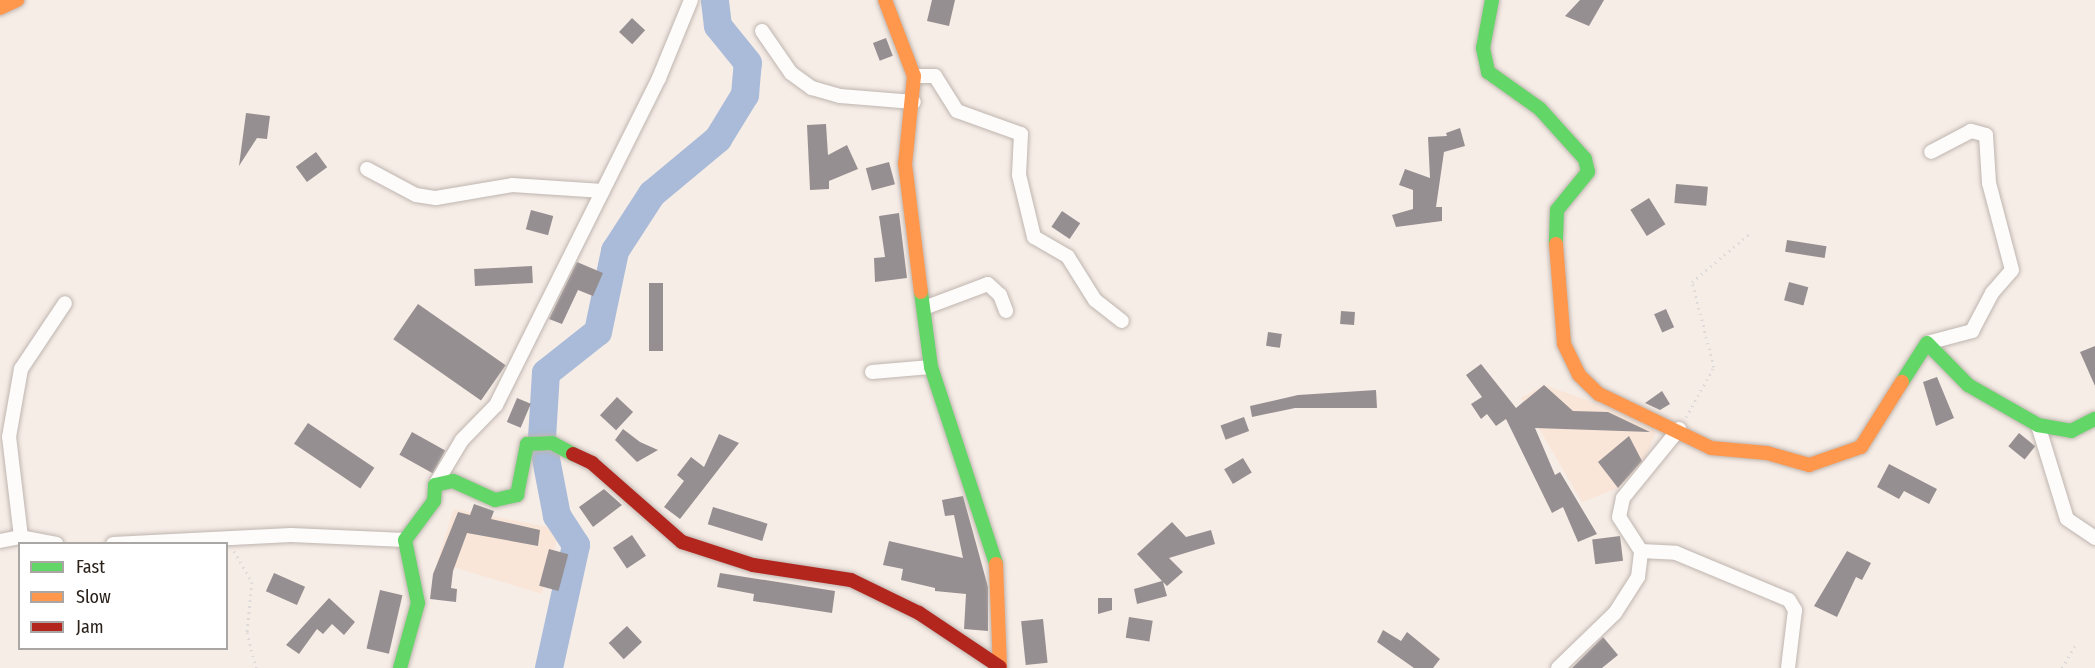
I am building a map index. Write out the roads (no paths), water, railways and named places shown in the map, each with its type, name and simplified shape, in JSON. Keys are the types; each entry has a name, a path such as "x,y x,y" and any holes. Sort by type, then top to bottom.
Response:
{"street":[{"path":"0,8 17,0"},
{"path":"151,542 227,540 291,534 405,540 422,522 434,501 435,485 462,440 496,405 659,78 691,0"},
{"path":"885,0 914,76 914,102 905,164 931,366 991,539 1000,586 1000,668"},
{"path":"1492,0 1483,48 1488,72 1540,109 1580,152 1588,172 1557,210 1554,224 1564,344 1579,375 1599,394 1679,429 1712,448 1767,453 1809,465 1861,447 1927,343 1972,331 1992,293 2012,270 1989,183 1986,135 1971,131 1931,152"},
{"path":"762,31 790,73 812,88 840,96 914,102"},
{"path":"914,76 935,76 957,111 1021,134 1019,175 1034,237 1068,257 1095,300 1122,321"},
{"path":"367,168 416,195 436,198 512,184 603,191"},
{"path":"924,308 988,284 1000,295 1006,311"},
{"path":"21,537 9,437 21,369 65,303"},
{"path":"1927,343 1968,385 2038,425 2071,431 2095,420"},
{"path":"872,372 931,366"},
{"path":"2038,425 2067,519 2095,538"},
{"path":"1558,668 1615,613 1638,577 1641,551 1619,517 1623,498 1679,429"},
{"path":"435,485 453,481 495,500 517,495 527,444 552,443 592,463 682,542 753,565 851,580 919,613 1000,668"},
{"path":"0,541 21,537 50,542"},
{"path":"400,668 418,603 405,540"},
{"path":"1641,551 1676,553 1789,600 1795,609 1788,668"}],"waterway":[{"path":"549,668 576,545 557,516 542,438 546,373 598,332 615,251 652,194 718,139 745,95 748,63 718,26 715,0"}]}
